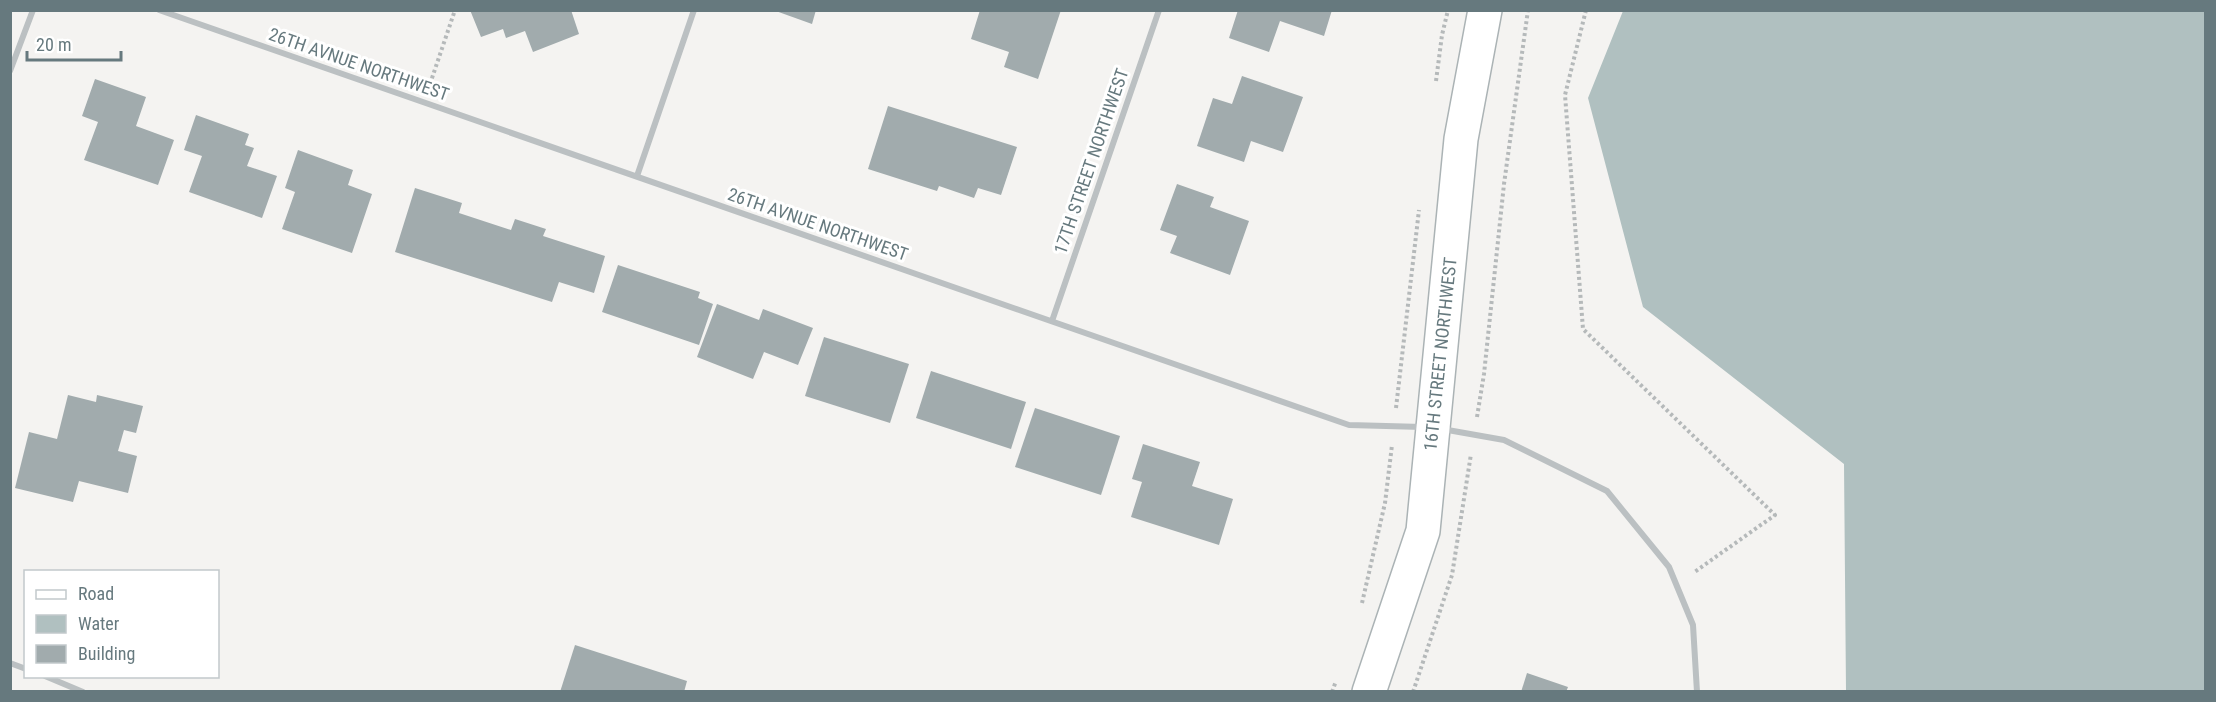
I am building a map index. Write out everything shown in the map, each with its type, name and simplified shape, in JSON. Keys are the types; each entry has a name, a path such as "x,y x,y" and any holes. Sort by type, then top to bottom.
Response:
{"street":[{"path":"10,71 33,10"},
{"name":"26TH AVNUE NORTHWEST","path":"159,10 1349,425 1433,427 1504,440 1606,491 1669,567 1693,625 1697,692"},
{"path":"637,176 694,10"},
{"name":"17TH STREET NORTHWEST","path":"1052,321 1159,10"},
{"name":"16TH STREET NORTHWEST","path":"1369,692 1423,531 1461,139 1485,10"},
{"path":"50,678 83,692"}],"path":[{"path":"424,102 455,10"},
{"path":"1436,82 1442,35 1448,10"},
{"path":"1474,435 1484,374 1504,184 1528,10"},
{"path":"1586,10 1565,95 1583,329 1775,515 1677,584"},
{"path":"1358,612 1385,503 1420,200"},
{"path":"1332,692 1336,680"}],"water":[{"path":"1623,11 2205,11 2205,691 1846,691 1844,464 1643,307 1588,98"}],"building":[{"path":"470,10 571,10 579,34 533,52 525,31 506,38 503,29 481,37"},
{"path":"773,10 816,10 812,24"},
{"path":"980,10 1061,10 1038,79 1004,67 1009,52 971,39"},
{"path":"1238,10 1332,10 1324,36 1280,21 1269,52 1229,38"},
{"path":"1242,76 1303,97 1283,152 1251,141 1244,162 1197,146 1213,98 1232,104"},
{"path":"95,79 146,97 136,126 174,140 158,185 84,160 98,122 82,116"},
{"path":"888,106 1017,147 1001,195 978,188 974,198 939,186 937,191 868,169"},
{"path":"196,115 249,134 245,145 254,148 247,166 277,176 262,218 189,192 202,156 184,150"},
{"path":"298,150 353,170 348,185 372,194 352,253 282,229 295,192 285,188"},
{"path":"1177,184 1214,197 1210,207 1249,221 1230,275 1170,253 1177,236 1160,230"},
{"path":"415,188 462,203 459,213 511,230 515,219 546,229 543,236 605,256 594,293 559,282 552,302 395,252"},
{"path":"618,265 700,292 698,298 713,304 699,345 602,312"},
{"path":"717,304 759,320 763,309 813,328 798,365 764,352 753,379 697,357"},
{"path":"824,337 909,364 890,423 805,396"},
{"path":"931,371 1026,402 1011,449 916,418"},
{"path":"68,395 96,402 97,395 143,406 136,433 124,430 118,451 137,456 128,493 79,481 73,502 15,488 29,432 57,439"},
{"path":"1035,408 1120,436 1101,495 1015,467"},
{"path":"1143,444 1200,462 1192,486 1233,499 1219,545 1131,517 1142,482 1132,479"},
{"path":"575,645 687,681 684,692 560,692"},
{"path":"1527,673 1568,687 1566,692 1521,692"}]}
